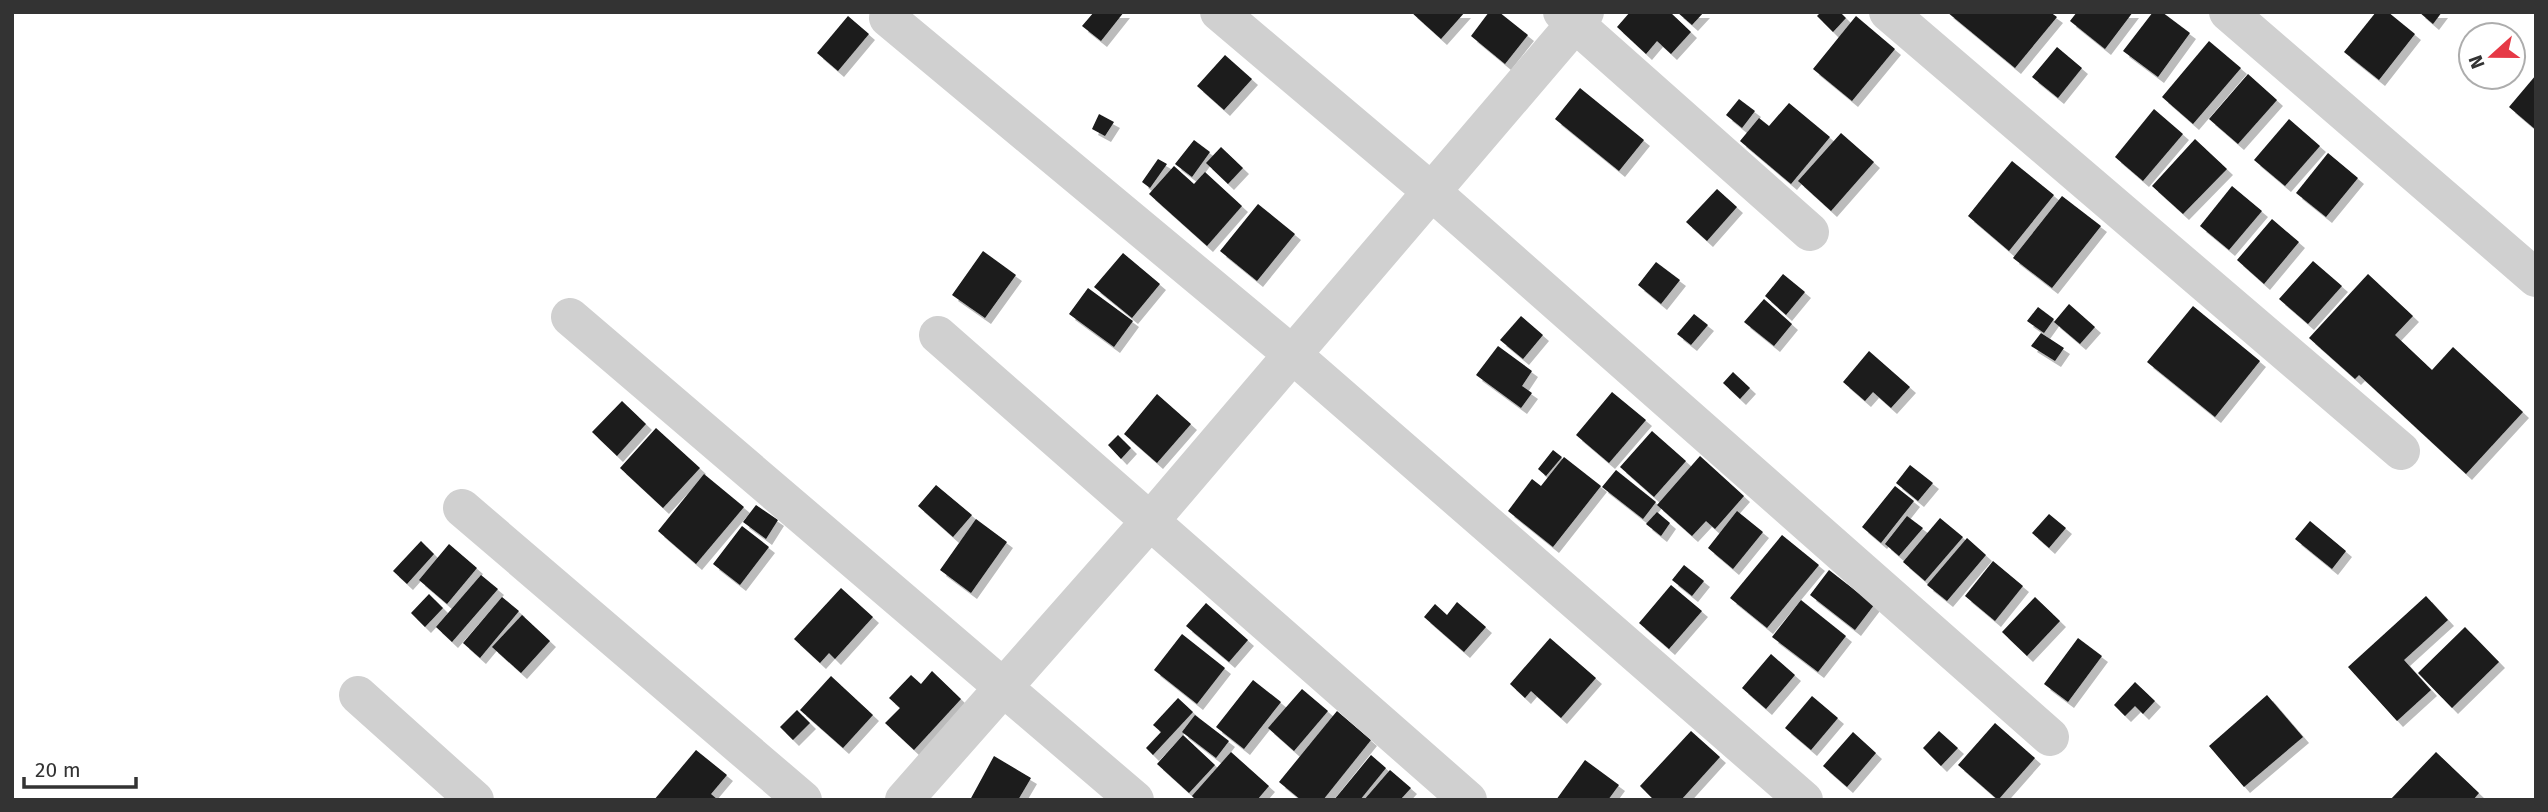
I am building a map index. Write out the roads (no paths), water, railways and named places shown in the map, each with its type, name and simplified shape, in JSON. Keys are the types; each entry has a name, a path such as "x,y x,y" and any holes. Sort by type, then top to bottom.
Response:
{"street":[{"path":"1219,12 1432,192 2050,737"},
{"path":"1888,12 2401,451"},
{"path":"2228,12 2536,278"},
{"path":"904,800 1293,355 1432,192 1574,16 1810,232"},
{"path":"888,18 1293,355 1804,800"},
{"path":"570,317 1135,800"},
{"path":"938,335 1468,800"},
{"path":"462,508 803,800"},
{"path":"358,695 475,800"}]}
